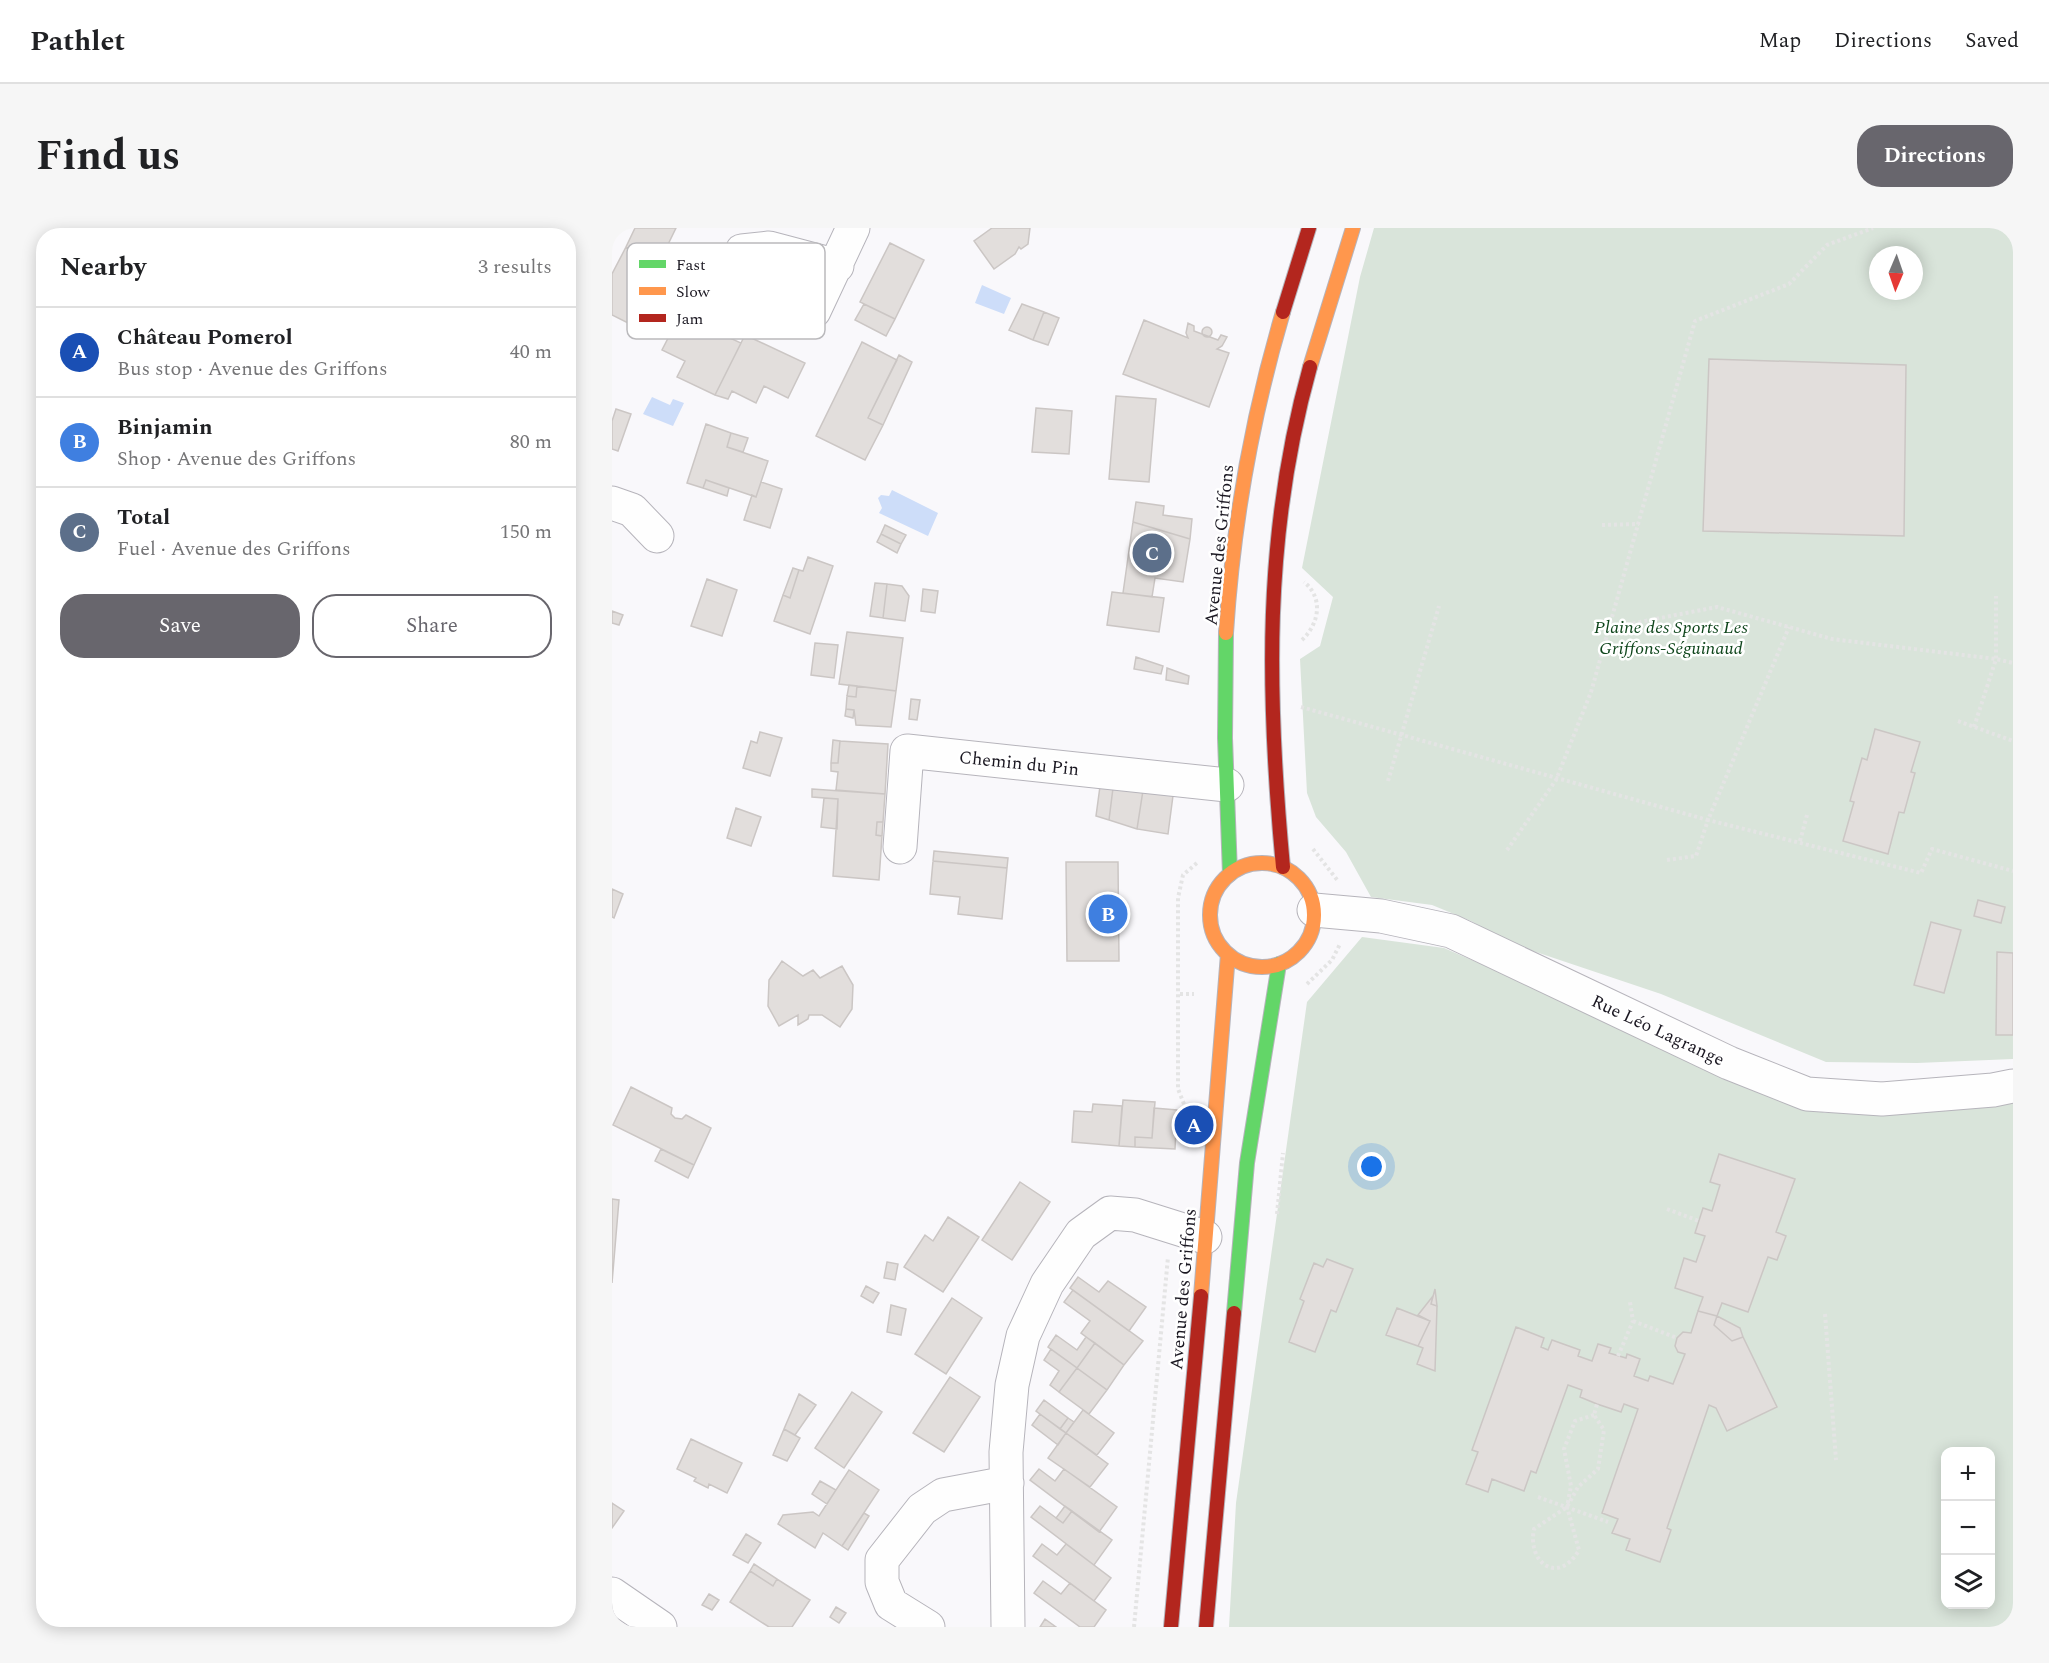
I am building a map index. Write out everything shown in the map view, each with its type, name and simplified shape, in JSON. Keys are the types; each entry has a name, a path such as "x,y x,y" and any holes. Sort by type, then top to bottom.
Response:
{"street":[{"path":"837,266 853,228"},
{"name":"Avenue des Griffons","path":"1230,874 1224,700 1227,601 1238,505 1254,417 1284,304 1309,228"},
{"path":"1283,867 1271,746 1269,646 1274,556 1284,478 1301,399 1353,228"},
{"path":"612,503 632,510 657,536"},
{"name":"Chemin du Pin","path":"900,847 907,751 1227,785"},
{"path":"1255,864 1283,867 1304,885 1314,910 1312,927 1306,943 1294,956 1279,964 1261,966 1243,963 1228,954 1218,942 1212,928 1210,914 1212,899 1219,885 1230,874 1255,864"},
{"name":"Rue Léo Lagrange","path":"1314,910 1381,916 1451,931 1729,1063 1807,1094 1882,1099 1993,1090 2013,1086"},
{"name":"Avenue des Griffons","path":"1171,1627 1205,1237 1227,1108 1228,954"},
{"path":"1206,1627 1235,1275 1247,1163 1279,964"},
{"path":"1227,1108 1255,1113"},
{"path":"1008,1627 1007,1483 1012,1385 1023,1336 1047,1284 1081,1234 1110,1213 1135,1215 1205,1237"},
{"path":"928,1627 891,1604 882,1582 882,1560 922,1509 943,1496 1007,1483"},
{"path":"612,1594 660,1627"}],"path":[{"path":"1507,850 1556,780 1591,692 1695,321 1789,284 1827,245 1873,228"},
{"path":"1602,525 1639,524"},
{"path":"1298,644 1311,631 1317,609 1315,595 1300,579"},
{"path":"1974,727 1996,659 1996,596"},
{"path":"1388,781 1438,606"},
{"path":"1609,628 1717,607 1832,639 2013,663"},
{"path":"1667,860 1696,856 1708,820 1789,627"},
{"path":"1300,707 1556,780 1921,873 1932,849 2013,871"},
{"path":"1958,721 2013,741"},
{"path":"1800,841 1806,815"},
{"path":"1185,1108 1184,1099 1178,1089 1180,994 1178,898 1183,875 1199,862"},
{"path":"1667,1209 1699,1221"},
{"path":"1134,1627 1171,1226"},
{"path":"1618,1356 1633,1322 1630,1302"},
{"path":"1825,1314 1836,1460"},
{"path":"1633,1322 1677,1338"},
{"path":"1594,1415 1575,1422 1564,1449 1571,1486 1567,1507 1579,1550 1566,1566 1554,1568 1542,1564 1535,1554 1532,1542 1534,1530 1567,1507 1578,1487 1598,1469 1604,1430 1594,1415 1597,1404"},
{"path":"1538,1497 1608,1522"}],"green space":[{"name":"Plaine des Sports Les Griffons-Séguinaud","path":"1374,228 2013,228 2013,1059 1917,1063 1826,1062 1661,994 1512,944 1471,921 1432,905 1371,897 1346,852 1316,817 1307,793 1300,659 1320,646 1333,597 1302,568 1360,277"},
{"path":"1362,937 1444,948 1825,1113 2013,1102 2013,1627 1229,1627 1236,1503 1307,1002"}],"water":[{"path":"982,285 1011,298 1004,314 975,303"},
{"path":"652,397 670,405 673,399 684,403 673,426 643,414"},
{"path":"892,490 938,513 928,536 879,513 882,508 878,498 881,495 889,496"}],"building":[{"path":"635,228 676,228 669,243 628,243"},
{"path":"992,228 1030,228 1028,244 1021,249 1019,247 1015,254 994,269 974,241"},
{"path":"890,243 924,260 895,319 860,302"},
{"path":"627,247 627,322 612,315 612,274"},
{"path":"864,304 895,319 886,336 855,320"},
{"path":"1022,304 1044,312 1033,340 1009,330"},
{"path":"1044,312 1059,318 1048,345 1033,340"},
{"path":"1144,320 1188,338 1186,333 1188,323 1194,326 1194,331 1218,340 1221,335 1227,337 1222,346 1217,349 1229,353 1209,407 1123,374"},
{"path":"1207,327 1211,328 1211,336 1207,337 1203,336 1202,332 1203,328"},
{"path":"668,339 732,339 741,343 715,395 677,377 685,361 662,350"},
{"path":"743,339 754,339 805,363 788,398 764,386 756,403 732,391 728,399 715,395"},
{"path":"862,342 897,360 868,418 883,425 865,460 816,436"},
{"path":"899,355 912,362 883,425 868,418"},
{"path":"1709,359 1906,365 1904,536 1703,531"},
{"path":"1116,396 1156,399 1149,482 1109,479"},
{"path":"1036,408 1072,411 1069,454 1032,452"},
{"path":"616,409 631,414 618,451 612,449 612,421"},
{"path":"706,424 731,433 727,447 768,461 756,497 706,480 703,488 687,483"},
{"path":"731,433 748,438 743,452 727,447"},
{"path":"706,480 729,488 727,496 703,488"},
{"path":"761,482 782,489 770,528 744,520 752,495 756,497"},
{"path":"1136,502 1164,506 1163,515 1192,519 1190,539 1133,522"},
{"path":"1133,522 1190,539 1183,582 1155,578 1152,597 1123,593"},
{"path":"885,525 906,535 901,544 881,534"},
{"path":"881,534 901,544 897,553 877,542"},
{"path":"808,557 833,566 810,634 774,621 783,595 790,598 799,570 803,571"},
{"path":"793,568 799,570 790,598 783,595"},
{"path":"707,579 737,590 722,636 691,626"},
{"path":"875,583 887,584 883,618 870,616"},
{"path":"887,584 902,586 909,596 905,621 883,618"},
{"path":"923,589 938,591 935,613 921,611"},
{"path":"1112,592 1164,598 1159,632 1107,625"},
{"path":"612,611 623,615 619,625 612,623"},
{"path":"847,632 903,638 896,691 839,684"},
{"path":"815,643 838,645 834,678 811,675"},
{"path":"1136,657 1163,666 1161,674 1134,669"},
{"path":"1167,668 1189,676 1188,684 1166,680"},
{"path":"849,685 857,686 856,697 847,696"},
{"path":"857,686 896,691 891,727 856,725 854,710 846,709 847,696 856,697"},
{"path":"911,699 920,700 917,720 909,719"},
{"path":"846,709 854,710 853,718 845,716"},
{"path":"1875,729 1920,742 1911,772 1915,773 1904,813 1899,812 1888,854 1843,841 1854,802 1850,801 1862,758 1867,760"},
{"path":"760,732 782,738 770,776 743,768 751,741 757,743"},
{"path":"833,740 840,741 838,763 831,763"},
{"path":"840,741 888,744 885,794 836,790 838,772 831,771 831,763 838,763"},
{"path":"1101,779 1114,780 1109,820 1096,816"},
{"path":"1114,780 1144,784 1137,829 1109,820"},
{"path":"1144,784 1174,788 1168,834 1137,829"},
{"path":"812,789 885,794 883,822 877,822 876,835 882,836 879,880 833,876 838,799 812,797"},
{"path":"824,798 838,799 837,829 821,827"},
{"path":"736,808 761,817 751,846 727,838"},
{"path":"877,822 883,822 882,836 876,835"},
{"path":"934,851 1008,858 1007,868 933,861"},
{"path":"933,861 1007,868 1002,919 958,914 960,897 930,894"},
{"path":"1066,862 1118,862 1119,961 1067,961"},
{"path":"612,889 623,894 614,918 612,917"},
{"path":"1978,900 2005,907 2001,923 1974,916"},
{"path":"1931,922 1961,930 1944,993 1914,985"},
{"path":"1997,952 2013,953 2013,1035 1996,1035"},
{"path":"782,961 803,976 813,970 820,978 842,966 853,985 852,1009 840,1027 822,1015 809,1015 808,1019 798,1025 798,1015 779,1026 768,1006 769,980"},
{"path":"631,1087 672,1108 671,1114 675,1118 682,1119 686,1115 711,1128 694,1165 613,1125"},
{"path":"1123,1100 1155,1102 1152,1138 1135,1137 1135,1147 1119,1146"},
{"path":"1093,1104 1122,1106 1119,1146 1072,1142 1074,1111 1092,1112"},
{"path":"1154,1108 1177,1110 1175,1149 1135,1147 1135,1137 1152,1138"},
{"path":"661,1149 694,1165 688,1178 655,1161"},
{"path":"1719,1154 1795,1179 1776,1232 1786,1236 1777,1260 1768,1257 1748,1312 1722,1303 1717,1316 1698,1311 1703,1297 1675,1288 1684,1258 1696,1262 1705,1236 1695,1233 1703,1208 1712,1211 1720,1185 1710,1182"},
{"path":"1020,1182 1050,1202 1012,1260 982,1240"},
{"path":"612,1199 619,1200 612,1283"},
{"path":"948,1217 979,1237 943,1292 904,1267 925,1235 933,1241"},
{"path":"1327,1259 1353,1269 1336,1312 1331,1310 1315,1352 1289,1342 1304,1301 1300,1299 1314,1263 1323,1267"},
{"path":"887,1262 898,1264 895,1280 884,1278"},
{"path":"1078,1277 1099,1292 1108,1281 1146,1307 1129,1331 1070,1288"},
{"path":"866,1286 879,1293 873,1303 861,1296"},
{"path":"1435,1289 1437,1306 1431,1304"},
{"path":"1073,1290 1143,1341 1124,1365 1081,1333 1090,1321 1064,1302"},
{"path":"1433,1296 1431,1304 1437,1306 1435,1371 1417,1364 1423,1348 1418,1346 1430,1321 1418,1315"},
{"path":"952,1298 982,1318 946,1374 915,1354"},
{"path":"891,1305 906,1309 901,1335 887,1332"},
{"path":"1397,1308 1430,1321 1418,1346 1386,1335"},
{"path":"1698,1311 1717,1316 1714,1325 1732,1341 1743,1337 1777,1407 1727,1431 1716,1408 1709,1405 1667,1528 1671,1530 1660,1562 1626,1550 1630,1539 1612,1533 1618,1519 1602,1513 1638,1409 1624,1404 1621,1412 1597,1404 1580,1397 1582,1390 1568,1385 1536,1473 1531,1471 1524,1491 1492,1479 1488,1492 1466,1484 1478,1452 1472,1450 1516,1327 1544,1338 1541,1347 1548,1350 1552,1340 1580,1350 1578,1356 1592,1361 1598,1344 1611,1348 1609,1353 1626,1358 1627,1354 1640,1359 1634,1376 1648,1381 1650,1376 1673,1384 1685,1354 1678,1352 1675,1346 1677,1338 1683,1332 1691,1333"},
{"path":"1717,1316 1740,1328 1743,1337 1732,1341 1714,1325"},
{"path":"1056,1335 1077,1350 1086,1337 1095,1343 1077,1368 1048,1347"},
{"path":"1095,1343 1124,1365 1107,1390 1077,1368"},
{"path":"1051,1349 1077,1368 1059,1392 1050,1385 1059,1371 1044,1360"},
{"path":"1077,1368 1107,1390 1089,1414 1059,1392"},
{"path":"950,1377 980,1397 944,1452 913,1433"},
{"path":"852,1392 882,1412 844,1468 815,1448"},
{"path":"799,1394 816,1405 795,1435 784,1429"},
{"path":"1044,1400 1068,1418 1060,1429 1036,1411"},
{"path":"1083,1410 1114,1433 1097,1455 1066,1433"},
{"path":"1040,1414 1066,1433 1058,1445 1032,1425"},
{"path":"1068,1418 1074,1422 1066,1433 1060,1429"},
{"path":"784,1429 800,1438 787,1461 773,1455"},
{"path":"1066,1433 1108,1464 1090,1487 1048,1458"},
{"path":"691,1439 742,1463 727,1493 709,1484 708,1488 694,1481 696,1478 677,1469"},
{"path":"1039,1469 1055,1481 1064,1469 1117,1507 1099,1532 1030,1480"},
{"path":"849,1470 879,1490 842,1546 823,1533 815,1548 778,1524 783,1515 813,1512 819,1516"},
{"path":"820,1481 836,1490 827,1504 812,1494"},
{"path":"612,1503 624,1511 612,1528"},
{"path":"1040,1506 1063,1523 1072,1511 1112,1540 1094,1565 1031,1517"},
{"path":"1065,1506 1072,1511 1063,1523 1056,1518"},
{"path":"864,1513 869,1516 848,1550 842,1546"},
{"path":"746,1534 761,1543 748,1563 733,1555"},
{"path":"1042,1544 1057,1555 1066,1544 1111,1578 1094,1601 1033,1556"},
{"path":"754,1564 777,1579 773,1586 750,1571"},
{"path":"750,1571 773,1586 777,1579 810,1600 792,1627 769,1627 730,1602"},
{"path":"1043,1581 1061,1594 1070,1583 1106,1610 1094,1627 1080,1627 1034,1593"},
{"path":"709,1594 719,1600 712,1610 702,1605"},
{"path":"836,1607 846,1613 839,1623 830,1617"},
{"path":"1045,1619 1056,1627 1040,1627"}],"traffic: fast":[{"path":"1226,633 1225,738 1230,874"},
{"path":"1234,1313 1247,1163 1279,964"}],"traffic: slow":[{"path":"1310,367 1353,228"},
{"path":"1226,633 1239,511 1253,431 1283,312"},
{"path":"1262,863 1282,867 1291,872 1305,886 1310,895 1314,915 1310,935 1305,944 1291,958 1282,963 1262,967 1242,963 1233,958 1219,944 1214,935 1210,915 1214,895 1219,886 1233,872 1242,867 1262,863"},
{"path":"1201,1296 1228,954"}],"traffic: jam":[{"path":"1283,312 1309,228"},
{"path":"1283,867 1274,740 1273,616 1284,492 1295,430 1310,367"},
{"path":"1171,1627 1201,1296"},
{"path":"1206,1627 1234,1313"}],"place":[{"name":"Total","path":"1152,553"},
{"name":"Binjamin","path":"1108,914"},
{"name":"Château Pomerol","path":"1194,1125"}]}
